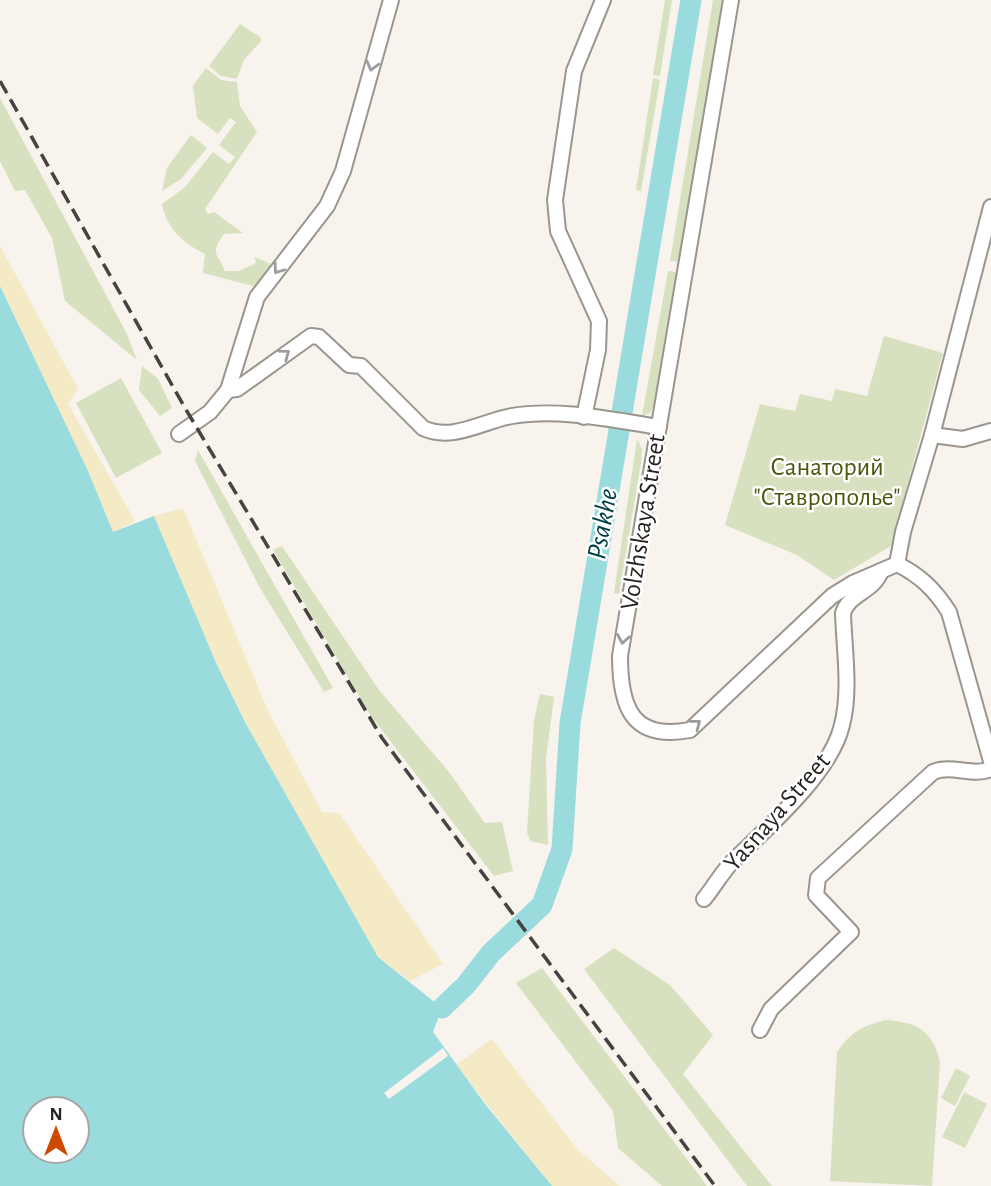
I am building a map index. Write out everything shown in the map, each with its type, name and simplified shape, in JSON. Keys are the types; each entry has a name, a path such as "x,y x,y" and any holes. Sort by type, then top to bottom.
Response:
{"street":[{"path":"179,434 210,412 228,390 257,297 327,206 344,171 391,0"},
{"path":"591,418 599,321 558,231 555,200 574,71 603,0"},
{"name":"Volzhskaya Street","path":"731,0 620,656 622,692 626,708 634,718 664,732 690,730 832,596 897,564"},
{"path":"990,754 949,612 935,590 914,573 897,564 903,532 932,435 991,209"},
{"path":"228,390 237,389 311,336 319,337 349,365 361,366 423,428 434,433 446,434 513,416 591,418 659,427"},
{"path":"932,435 963,439 991,431"},
{"name":"Yasnaya Street","path":"704,899 732,863 768,831 838,742 845,700 843,613 845,606 871,587 881,571"},
{"path":"760,1030 771,1009 851,932 816,895 818,878 933,772 948,768 973,772 991,769"}],"green space":[{"path":"665,0 672,0 660,76 653,75"},
{"path":"713,0 723,0 680,262 670,261"},
{"path":"240,24 260,37 261,41 244,60 237,79 221,76 209,66"},
{"path":"206,68 221,80 237,82 240,106 257,132 205,209 208,214 214,212 243,233 224,234 216,254 225,271 239,271 256,263 255,257 273,265 261,288 203,273 205,254 177,234 164,213 162,204 184,188 213,152 229,164 235,157 219,145 236,122 230,118 218,134 197,118 193,86"},
{"path":"653,78 660,80 641,191 636,190"},
{"path":"0,98 127,334 137,360 65,301 52,238 25,190 15,191 0,161"},
{"path":"191,135 207,148 181,179 162,191 167,168"},
{"path":"668,271 677,272 655,403 650,413 642,416"},
{"name":"Санаторий \"Ставрополье\"","path":"884,336 943,353 891,546 834,580 797,555 725,525 760,404 795,411 800,394 832,401 835,389 867,396"},
{"path":"142,366 158,379 172,408 160,416 139,390"},
{"path":"121,378 162,453 116,478 76,403"},
{"path":"637,439 642,449 641,463 619,594 614,593"},
{"path":"198,450 333,688 324,692 260,588 195,461"},
{"path":"282,546 379,690 449,772 485,823 502,822 513,871 494,876 371,716 273,550"},
{"path":"540,694 554,697 546,759 548,845 530,841 527,832 534,720"},
{"path":"614,948 670,985 713,1035 683,1074 772,1186 747,1186 584,969"},
{"path":"542,968 707,1186 662,1186 618,1148 613,1111 516,983"},
{"path":"885,1020 906,1023 922,1030 937,1051 940,1062 932,1186 830,1181 837,1052 847,1039 858,1031"},
{"path":"956,1068 970,1076 955,1106 941,1098"},
{"path":"964,1092 987,1104 965,1148 942,1137"}],"sand":[{"path":"0,246 78,389 68,404 135,521 113,533 88,471 0,286"},
{"path":"183,508 269,713 322,812 339,813 443,964 410,981 378,957 246,724 217,665 154,516"},
{"path":"492,1039 578,1150 620,1186 552,1186 549,1183 456,1065"}],"water":[{"path":"0,286 88,471 113,532 154,516 217,665 246,724 378,957 442,1008 433,1032 485,1104 552,1186 0,1186"}],"pier":[{"path":"443,1048 448,1056 389,1099 384,1093"}],"waterway":[{"name":"Psakhe","path":"442,1008 466,985 491,953 542,905 562,849 570,723 691,0"}],"railway":[{"path":"0,81 185,408 382,738 715,1186"}]}
